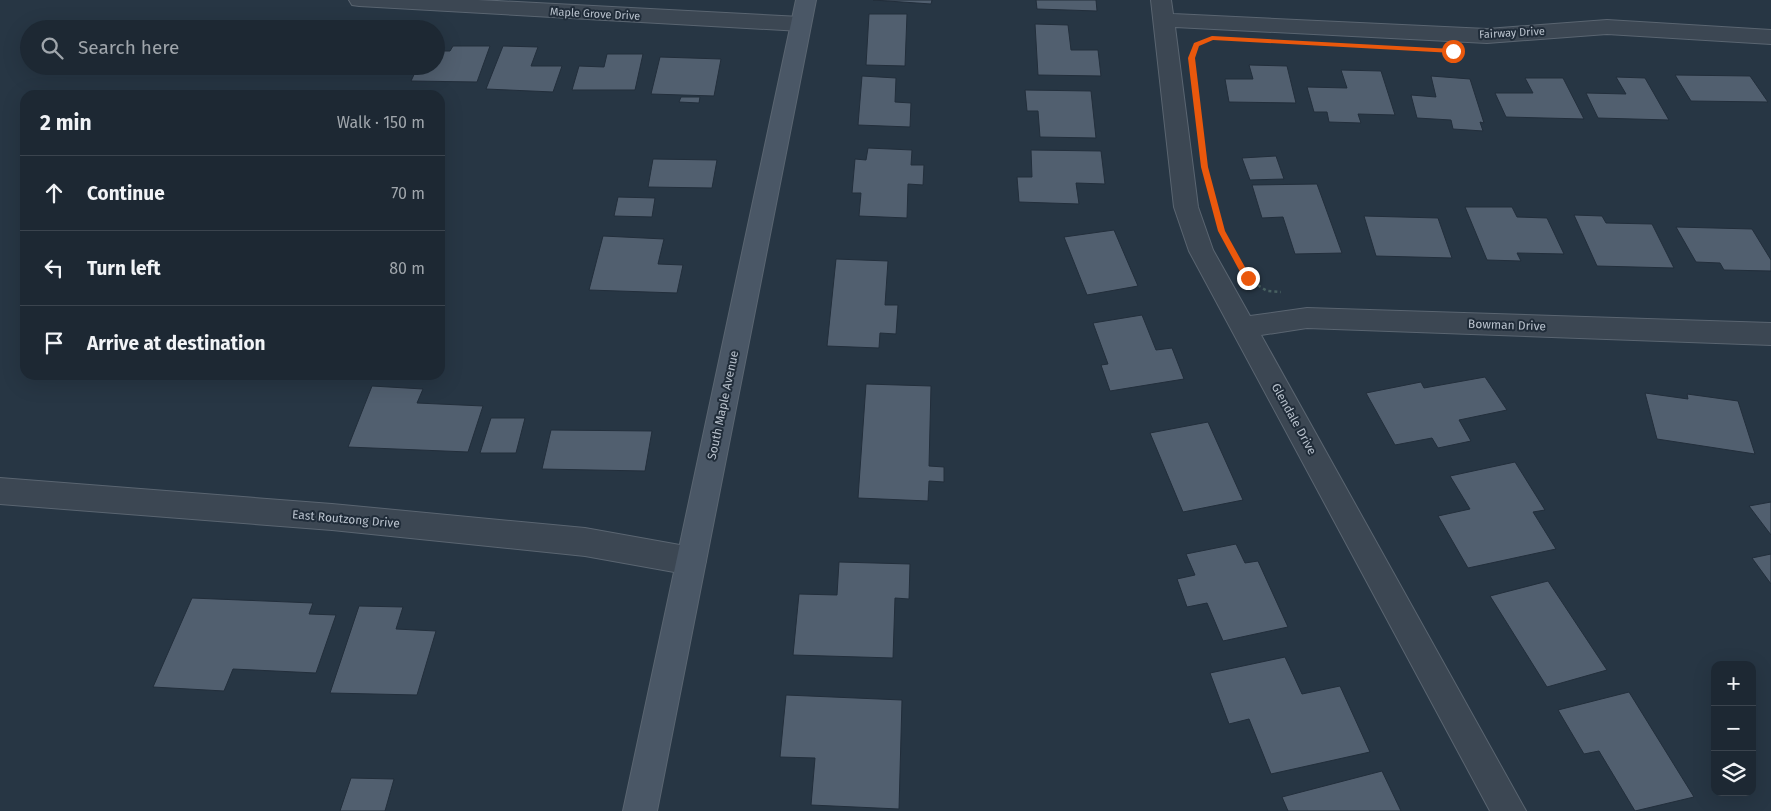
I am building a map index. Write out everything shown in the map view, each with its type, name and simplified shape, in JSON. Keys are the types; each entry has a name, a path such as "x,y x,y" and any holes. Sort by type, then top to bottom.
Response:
{"main road":[{"name":"South Maple Avenue","path":"640,811 804,12"}],"street":[{"name":"Maple Grove Drive","path":"359,0 804,12"},
{"name":"Fairway Drive","path":"1162,10 1487,36 1608,27 1771,37"},
{"name":"Glendale Drive","path":"1162,10 1186,207 1202,251 1509,811"},
{"name":"Bowman Drive","path":"1243,327 1307,318 1771,334"},
{"name":"East Routzong Drive","path":"0,491 332,517 575,541 691,561"}],"path":[{"path":"1248,278 1267,291 1287,292"}],"building":[{"path":"873,0 932,0 931,4"},
{"path":"1036,0 1096,0 1097,11 1037,9"},
{"path":"869,14 907,14 905,66 866,65"},
{"path":"1035,24 1068,25 1071,50 1098,50 1101,76 1038,75"},
{"path":"453,46 490,46 477,82 411,81 414,75 445,75 445,51 450,51"},
{"path":"503,46 538,47 531,66 562,66 553,92 486,89"},
{"path":"607,54 643,54 635,90 572,90 579,66 604,67"},
{"path":"660,57 721,59 714,96 651,94"},
{"path":"1249,65 1287,66 1296,103 1229,102 1225,79 1253,79"},
{"path":"1341,70 1381,71 1395,115 1358,114 1361,123 1329,122 1327,112 1314,112 1307,87 1347,88"},
{"path":"1675,75 1750,76 1768,102 1691,101"},
{"path":"862,76 896,78 895,102 911,103 910,127 858,125"},
{"path":"1431,76 1470,79 1484,123 1480,122 1483,131 1453,129 1451,120 1417,118 1411,95 1436,97"},
{"path":"1616,77 1645,78 1669,120 1598,118 1586,93 1626,94"},
{"path":"1525,78 1563,78 1584,119 1506,117 1495,93 1533,93"},
{"path":"1025,90 1091,91 1096,138 1040,137 1038,111 1027,111"},
{"path":"681,97 700,97 699,103 679,102"},
{"path":"868,148 912,150 911,165 924,165 923,185 908,184 907,218 859,216 861,193 852,193 855,159 866,160"},
{"path":"1031,150 1101,151 1105,184 1076,183 1079,204 1019,202 1017,177 1032,177"},
{"path":"1276,156 1284,179 1250,180 1242,158"},
{"path":"653,159 717,160 712,188 648,187"},
{"path":"1317,184 1342,253 1295,254 1283,217 1262,218 1252,185"},
{"path":"618,197 655,198 652,217 614,216"},
{"path":"1465,207 1512,207 1517,217 1547,218 1564,254 1517,253 1521,261 1487,260"},
{"path":"1574,215 1602,216 1606,223 1652,224 1674,268 1597,266"},
{"path":"1364,216 1438,218 1452,258 1376,256"},
{"path":"1676,227 1752,229 1771,260 1771,271 1724,270 1720,263 1696,262"},
{"path":"1114,230 1138,286 1087,295 1064,237"},
{"path":"603,236 664,239 658,264 683,265 677,293 589,290"},
{"path":"836,259 888,261 885,305 898,305 896,334 880,333 879,348 827,346"},
{"path":"1142,315 1156,350 1172,348 1184,379 1110,391 1101,365 1108,364 1093,323"},
{"path":"1485,377 1507,410 1459,420 1471,441 1438,448 1432,438 1395,445 1366,393 1421,382 1424,388"},
{"path":"866,384 931,386 929,466 944,467 944,482 929,481 928,501 858,498"},
{"path":"372,386 423,389 417,403 483,406 468,452 348,447"},
{"path":"1645,393 1688,399 1687,394 1738,401 1755,454 1657,439"},
{"path":"491,418 525,418 516,453 480,453"},
{"path":"1208,422 1243,500 1183,512 1150,433"},
{"path":"551,430 652,431 645,471 542,469"},
{"path":"1515,462 1545,510 1533,512 1556,549 1468,568 1438,516 1470,509 1450,476"},
{"path":"1771,502 1771,535 1749,506"},
{"path":"1236,544 1245,563 1258,561 1288,627 1223,641 1207,603 1187,607 1177,579 1195,575 1186,554"},
{"path":"1771,554 1771,584 1752,558"},
{"path":"839,562 910,564 909,599 895,598 893,658 793,655 799,594 837,595"},
{"path":"1548,581 1607,670 1547,687 1490,596"},
{"path":"192,598 313,603 309,614 336,615 316,673 233,669 224,691 153,687"},
{"path":"359,606 403,607 396,629 436,631 417,695 330,693"},
{"path":"1285,657 1302,694 1340,686 1370,752 1271,774 1249,719 1229,724 1210,673"},
{"path":"1629,692 1694,797 1635,811 1599,751 1584,754 1558,710"},
{"path":"786,695 902,700 899,809 811,805 815,758 780,757"},
{"path":"1382,771 1401,811 1288,811 1282,797"},
{"path":"351,778 394,779 385,811 340,811"}],"route":[{"path":"1248,278 1222,231 1205,167 1191,58 1196,44 1203,40 1222,38 1453,51"}]}
